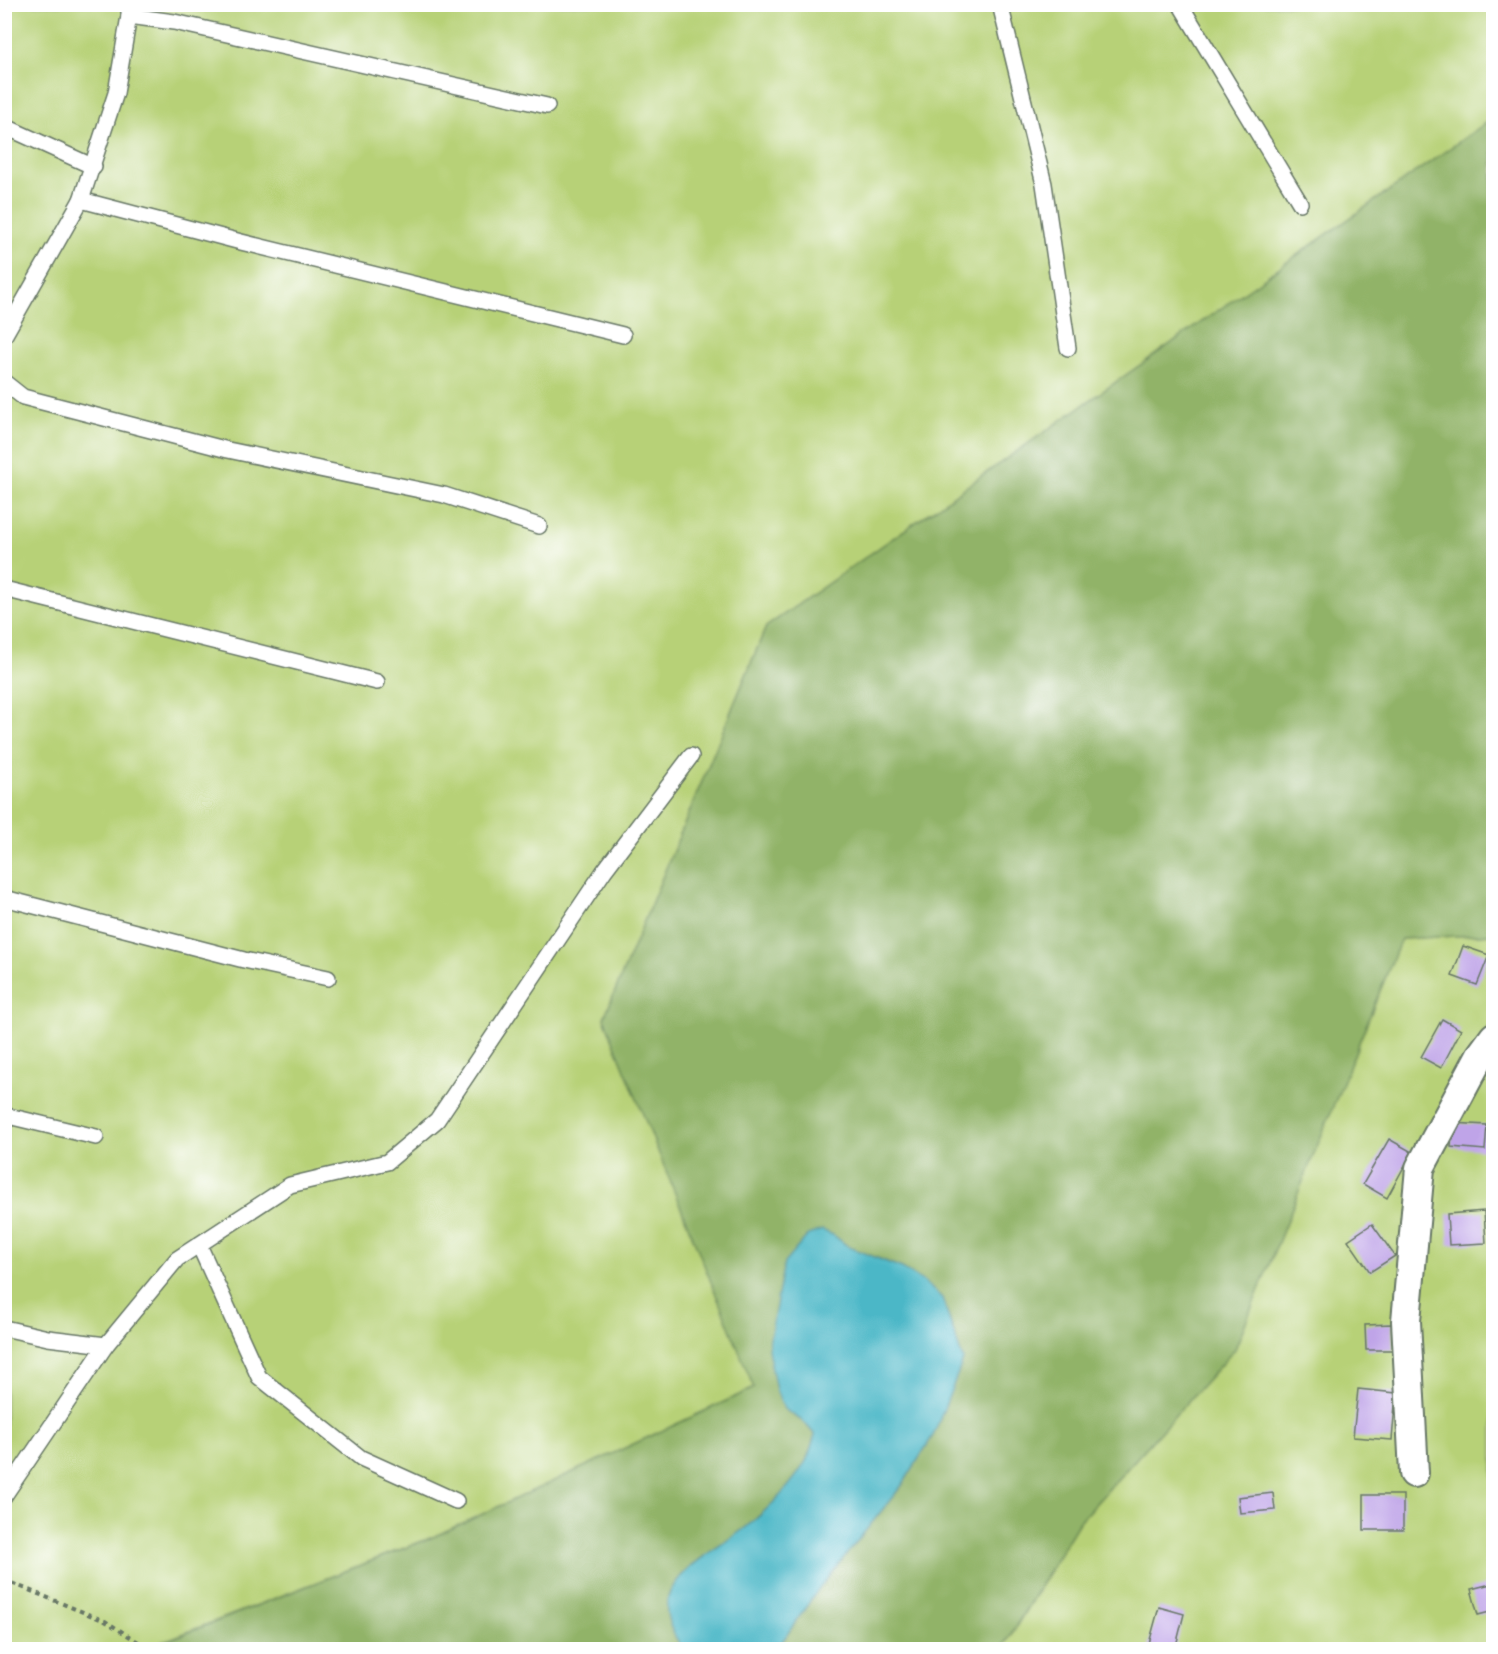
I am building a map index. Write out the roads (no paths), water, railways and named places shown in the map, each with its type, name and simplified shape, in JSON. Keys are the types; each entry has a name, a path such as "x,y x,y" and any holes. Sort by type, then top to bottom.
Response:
{"street":[{"path":"1414,1473 1406,1321 1420,1168 1480,1056 1494,1037"}],"lane":[{"path":"1000,4 1044,184 1068,348"},
{"path":"1180,4 1300,203"},
{"path":"4,336 81,200 94,167 116,93 129,10 547,106"},
{"path":"4,126 94,167"},
{"path":"81,200 241,242 623,335"},
{"path":"4,382 23,397 228,450 444,495 539,526"},
{"path":"4,589 377,682"},
{"path":"4,1496 106,1345 177,1259 290,1185 387,1162 437,1120 604,871 691,756"},
{"path":"4,898 244,960 328,978"},
{"path":"4,1115 96,1137"},
{"path":"199,1245 259,1377 361,1458 456,1501"},
{"path":"4,1328 48,1338 106,1345"}],"water":[{"path":"822,1230 849,1247 902,1268 923,1281 942,1298 963,1360 934,1434 903,1484 817,1591 777,1649 683,1649 673,1633 667,1615 667,1603 678,1580 699,1560 745,1528 770,1505 794,1479 810,1451 815,1435 804,1422 784,1409 776,1390 768,1349 784,1263 808,1235"}]}
